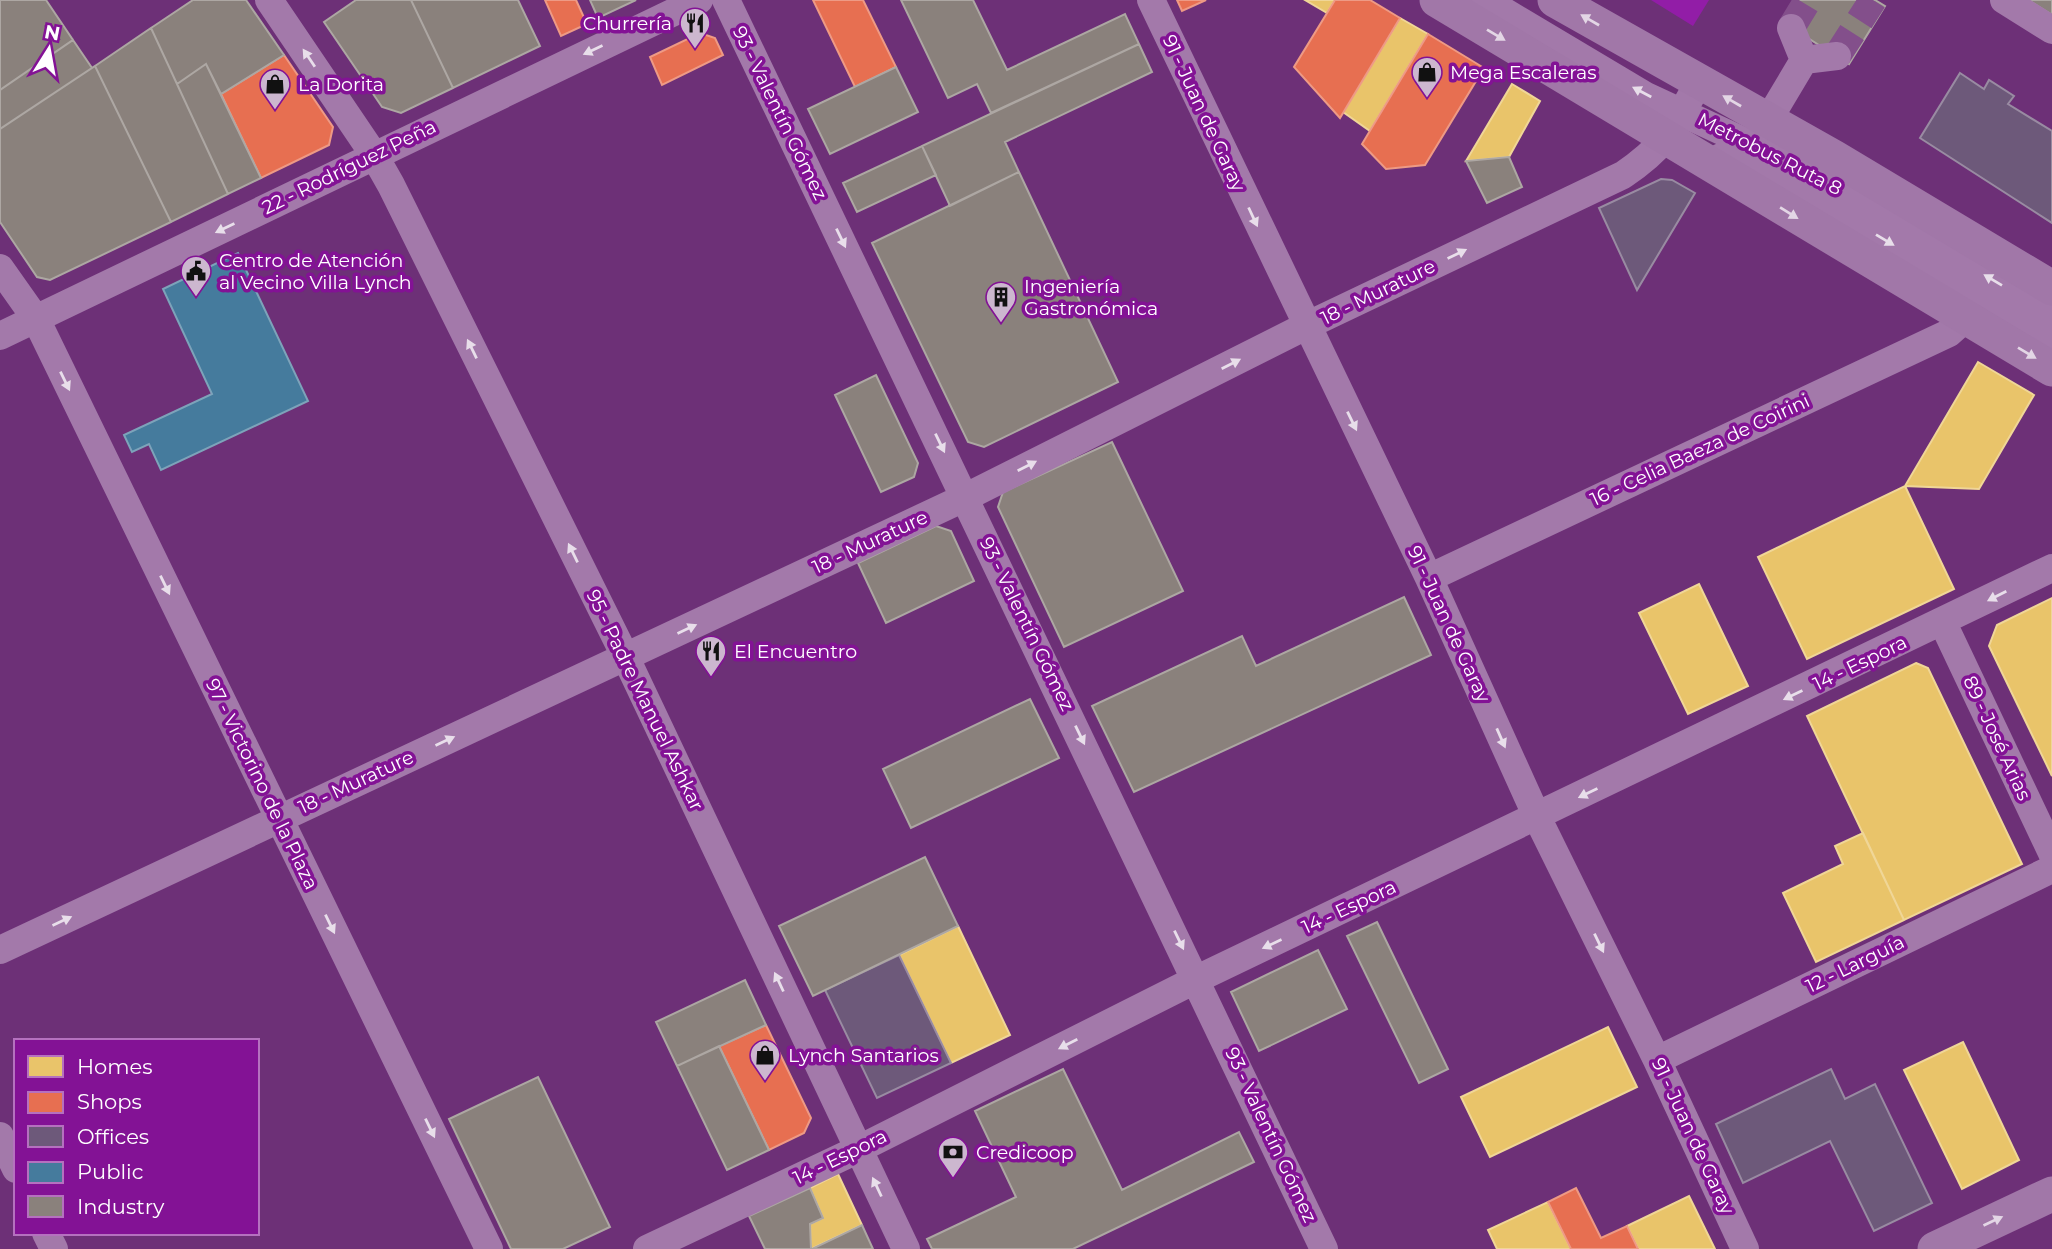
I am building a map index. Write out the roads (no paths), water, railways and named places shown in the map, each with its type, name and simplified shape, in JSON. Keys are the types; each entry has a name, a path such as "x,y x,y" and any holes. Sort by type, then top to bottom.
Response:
{"main road":[{"path":"1437,0 1684,110 1767,122 1835,158 2052,288"},
{"path":"1555,0 1684,110 1800,219 2052,369"},
{"path":"1935,1249 2052,1194"}],"street":[{"name":"95 - Padre Manuel Ashkar","path":"269,0 374,155 626,658 906,1249"},
{"name":"22 - Rodríguez Peña","path":"0,336 699,0"},
{"name":"93 - Valentín Gómez","path":"726,0 1324,1249"},
{"name":"91 - Juan de Garay","path":"1151,0 1429,578 1537,817 1657,1060 1745,1249"},
{"name":"Metrobus Ruta 8","path":"1485,0 1646,96 1684,110 1823,178 2052,315"},
{"path":"2004,0 2052,30"},
{"path":"1791,27 1804,60"},
{"path":"1804,60 1837,56"},
{"path":"1767,122 1804,60"},
{"name":"18 - Murature","path":"0,950 966,497 1306,326 1623,175 1650,156 1684,110"},
{"name":"Metrobus Ruta 8","path":"1684,110 1740,164 1813,196 2052,340"},
{"name":"97 - Victorino de la Plaza","path":"0,268 36,319 489,1249"},
{"name":"16 - Celia Baeza de Coirini","path":"1429,578 1949,333 1968,317"},
{"name":"14 - Espora","path":"647,1249 859,1149 1197,979 1943,623 2052,568"},
{"name":"89 - José Arias","path":"1943,623 2052,853"},
{"name":"12 - Larguía","path":"1657,1060 2052,869"},
{"path":"0,1136 14,1165"}],"tunnel":[{"path":"1791,28 1808,0"},
{"path":"1837,56 1873,0"}],"place":[{"name":"Churrería","path":"695,50"},
{"name":"Mega Escaleras","path":"1427,99"},
{"name":"La Dorita","path":"275,111"},
{"name":"Centro de Atención al Vecino Villa Lynch","path":"196,298"},
{"name":"Ingeniería Gastronómica","path":"1001,324"},
{"name":"El Encuentro","path":"711,678"},
{"name":"Lynch Santarios","path":"765,1082"},
{"name":"Credicoop","path":"953,1179"}]}
